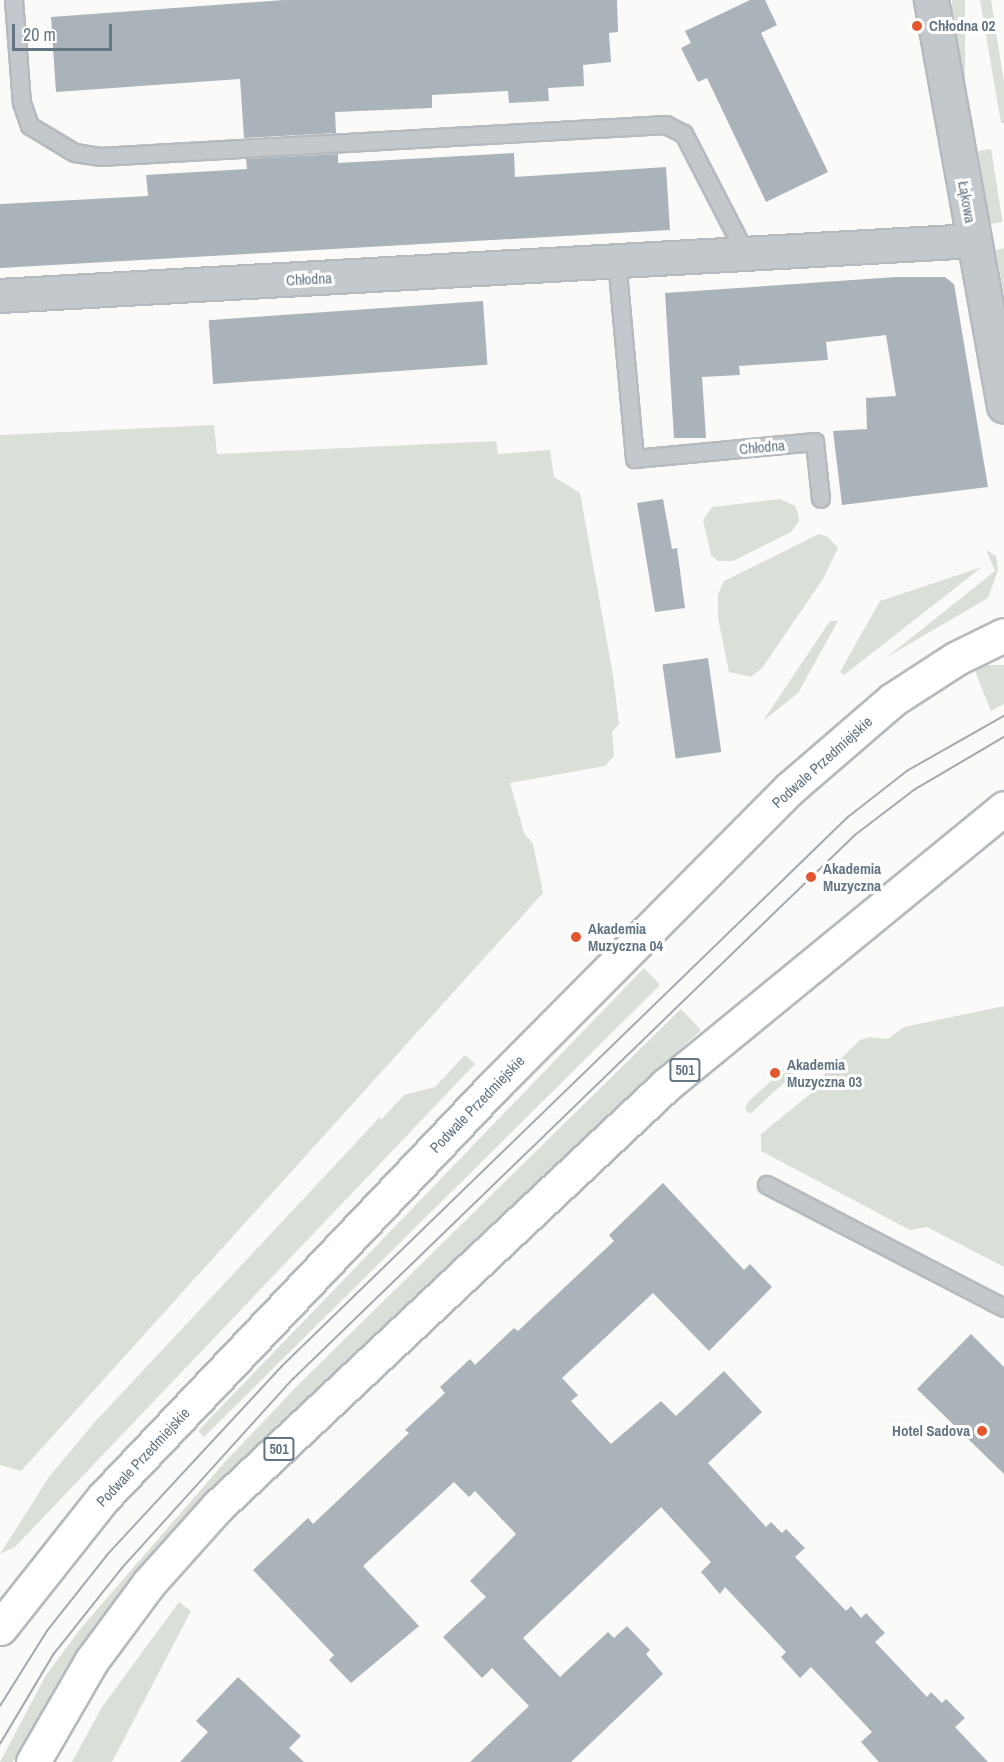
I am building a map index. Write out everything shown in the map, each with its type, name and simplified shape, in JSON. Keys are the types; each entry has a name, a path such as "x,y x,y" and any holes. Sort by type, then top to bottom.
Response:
{"main road":[{"name":"Podwale Przedmiejskie","path":"4,1614 136,1462 493,1087 781,797 892,700 957,658 1004,635"},
{"name":"501","path":"33,1762 92,1660 148,1583 217,1507 666,1084 990,834 1004,808"}],"street":[{"name":"Łąkowa","path":"931,0 1004,405"},
{"name":"Chłodna","path":"0,296 974,241"}],"lane":[{"path":"14,0 21,103 30,126 75,153 100,157 666,125 684,134 746,254"},
{"name":"Chłodna","path":"617,261 635,459 814,442 821,499"},
{"path":"767,1185 1004,1308"}],"shaded area":[{"path":"952,0 965,0 965,130 952,130"},
{"path":"980,0 991,0 1004,82 1004,123 1001,123"},
{"path":"991,149 1003,222 990,224 978,151"},
{"path":"1004,248 1004,295 996,250"},
{"path":"214,425 217,454 496,441 498,454 550,450 554,477 580,493 613,675 619,724 612,732 614,756 605,766 510,783 524,833 533,844 543,893 21,1471 0,1465 0,435"},
{"path":"780,499 795,506 798,513 799,521 791,532 733,561 718,561 711,555 703,520 712,507"},
{"path":"819,534 828,537 838,548 823,579 762,668 751,677 729,672 718,618 718,594 724,581"},
{"path":"986,550 996,556 998,570 988,598 887,657 995,571"},
{"path":"982,567 844,675 840,672 880,601"},
{"path":"830,621 838,621 798,693 763,721"},
{"path":"984,665 1004,665 1004,704 991,711 975,671"},
{"path":"644,968 660,985 204,1437 198,1431"},
{"path":"1004,1006 1004,1267 927,1227 910,1230 761,1151 761,1134 815,1090 812,1086 860,1040 870,1037 888,1039 904,1027"},
{"path":"681,1009 701,1030 194,1506 89,1634 13,1762 0,1762 46,1675 81,1628 224,1463 299,1384"},
{"path":"465,1055 475,1064 15,1547 0,1554 49,1477 93,1424 379,1118 382,1119 404,1095 435,1087"},
{"path":"793,1060 799,1069 750,1114 745,1109 747,1103"},
{"path":"179,1602 191,1611 112,1762 72,1762 102,1707"}],"building":[{"path":"284,0 617,0 618,32 609,33 611,62 583,65 584,86 548,88 549,101 509,103 508,91 432,95 432,108 335,112 336,133 244,138 240,79 56,92 51,17"},
{"path":"750,0 765,0 777,25 761,33 828,172 766,202 707,78 698,82 681,48 691,43 685,31"},
{"path":"514,153 515,177 666,167 670,230 0,268 0,204 148,196 146,175 247,169 246,159 338,154 338,163"},
{"path":"896,277 945,277 954,284 988,487 842,505 833,431 867,429 866,398 896,396 886,335 826,342 828,360 739,366 740,375 702,377 706,438 674,438 665,293"},
{"path":"483,301 487,365 213,384 209,320"},
{"path":"663,499 672,549 677,548 685,608 655,612 637,503"},
{"path":"708,658 721,752 676,758 662,664"},
{"path":"663,1183 744,1270 750,1264 772,1287 709,1351 653,1293 562,1378 578,1395 571,1401 611,1444 661,1401 676,1416 724,1371 762,1412 708,1463 766,1527 771,1522 782,1533 786,1529 805,1548 795,1557 846,1611 851,1606 861,1618 866,1613 885,1633 875,1642 927,1697 931,1692 942,1703 946,1699 965,1718 955,1727 988,1762 879,1762 861,1742 872,1732 811,1667 800,1678 781,1657 786,1652 725,1587 720,1594 701,1572 711,1562 661,1507 523,1638 560,1677 608,1632 614,1638 627,1626 650,1650 646,1654 663,1674 571,1762 470,1762 529,1706 492,1668 482,1678 443,1637 486,1597 470,1581 516,1534 475,1491 469,1497 454,1482 363,1566 419,1626 351,1683 329,1660 334,1655 253,1570 308,1518 313,1524 409,1433 405,1430 445,1393 440,1387 470,1359 475,1365 514,1328 518,1331 614,1241 609,1235"},
{"name":"Hotel Sadova","path":"971,1334 1004,1367 1004,1474 917,1389"},
{"path":"238,1677 301,1736 289,1748 304,1762 180,1762 208,1732 196,1721"}],"tram line":[{"path":"0,1706 47,1631 108,1554 281,1367 848,817 907,771 1004,716"},
{"path":"0,1744 53,1655 122,1568 293,1379 855,835 914,790 1004,737"}],"place":[{"name":"Chłodna 02","path":"917,26"},
{"name":"Akademia Muzyczna","path":"811,877"},
{"name":"Akademia Muzyczna 04","path":"576,937"},
{"name":"Akademia Muzyczna 03","path":"775,1073"},
{"name":"Hotel Sadova","path":"982,1431"}]}
